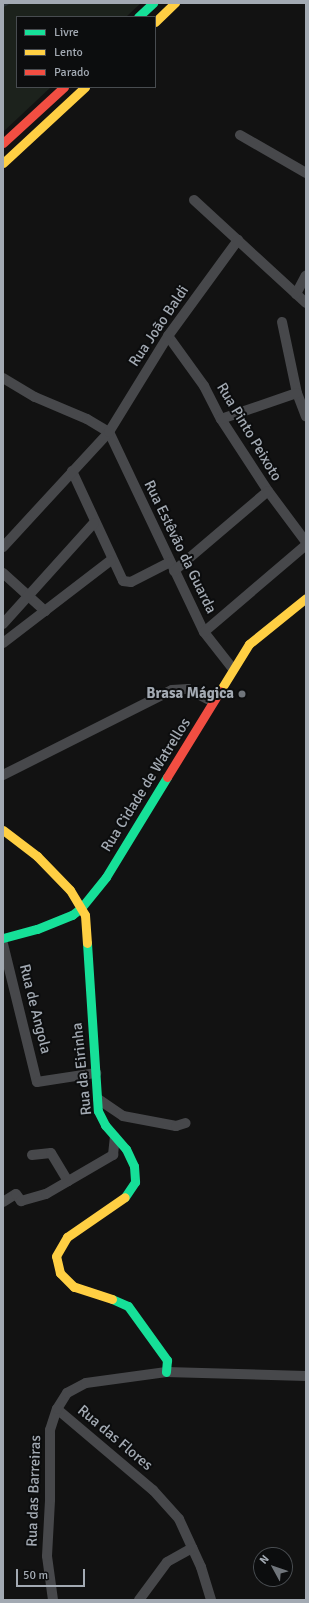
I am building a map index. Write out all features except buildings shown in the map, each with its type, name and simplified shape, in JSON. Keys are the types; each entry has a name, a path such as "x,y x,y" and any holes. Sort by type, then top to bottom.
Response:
{"main road":[{"path":"139,16 153,3"},
{"path":"156,21 175,3"},
{"path":"3,143 63,88"},
{"path":"3,163 84,88"},
{"name":"Rua Cidade de Watrellos","path":"3,938 37,929 72,915 81,908 106,877 249,644 306,598"},
{"path":"3,830 37,856 70,890 81,908"},
{"name":"Rua da Eirinha","path":"81,908 85,915 84,924 98,1110 105,1125 126,1149 134,1166 135,1182 129,1194 67,1237 56,1256 60,1273 74,1287 102,1294 128,1306 167,1360 166,1372"}],"street":[{"path":"240,134 306,173"},
{"path":"194,200 306,303"},
{"name":"Rua João Baldi","path":"3,547 109,432 168,336 238,240"},
{"path":"296,294 306,275"},
{"path":"282,322 297,393 306,416"},
{"name":"Rua Pinto Peixoto","path":"168,336 204,386 221,420 268,491 306,542"},
{"path":"3,378 36,397 87,419 109,432"},
{"path":"221,420 297,393"},
{"name":"Rua Estêvão da Guarda","path":"109,432 204,632 233,669"},
{"path":"72,471 119,576 123,581 131,582 172,567 268,491"},
{"path":"3,624 94,522"},
{"path":"204,632 306,545"},
{"path":"3,644 111,560"},
{"path":"3,572 44,611"},
{"path":"3,775 172,690 188,688 213,702"},
{"path":"72,915 77,921 84,924"},
{"name":"Rua de Angola","path":"3,944 37,1082 96,1073"},
{"path":"98,1099 123,1116 176,1126 186,1123"},
{"path":"3,1202 16,1194 21,1201 46,1194 113,1155 115,1137"},
{"path":"32,1155 51,1153 68,1181"},
{"name":"Rua das Barreiras","path":"53,1600 47,1556 50,1500 50,1430 57,1409 67,1393 86,1383 166,1372 306,1376"},
{"name":"Rua das Flores","path":"57,1409 153,1490 179,1519 192,1548 211,1600"},
{"path":"139,1600 167,1562 192,1548"}],"shaded area":[{"path":"3,3 141,3 127,16 16,16 16,88 50,88 3,132"}],"waterway":[{"path":"3,5 7,3"}],"traffic: fast":[{"path":"139,16 153,3"},
{"path":"3,938 37,929 72,915 81,908 106,877 167,777"},
{"path":"87,943 98,1111 105,1125 126,1149 134,1166 135,1182 125,1197"},
{"path":"112,1299 128,1306 167,1360 166,1372"}],"traffic: slow":[{"path":"156,21 175,3"},
{"path":"3,163 84,88"},
{"path":"220,691 249,644 306,598"},
{"path":"3,830 37,856 70,890 85,915 87,943"},
{"path":"112,1299 74,1287 60,1273 56,1256 67,1237 125,1197"}],"traffic: jam":[{"path":"3,143 63,88"},
{"path":"167,777 220,691"}],"place":[{"name":"Brasa Mágica","path":"242,694"}]}
